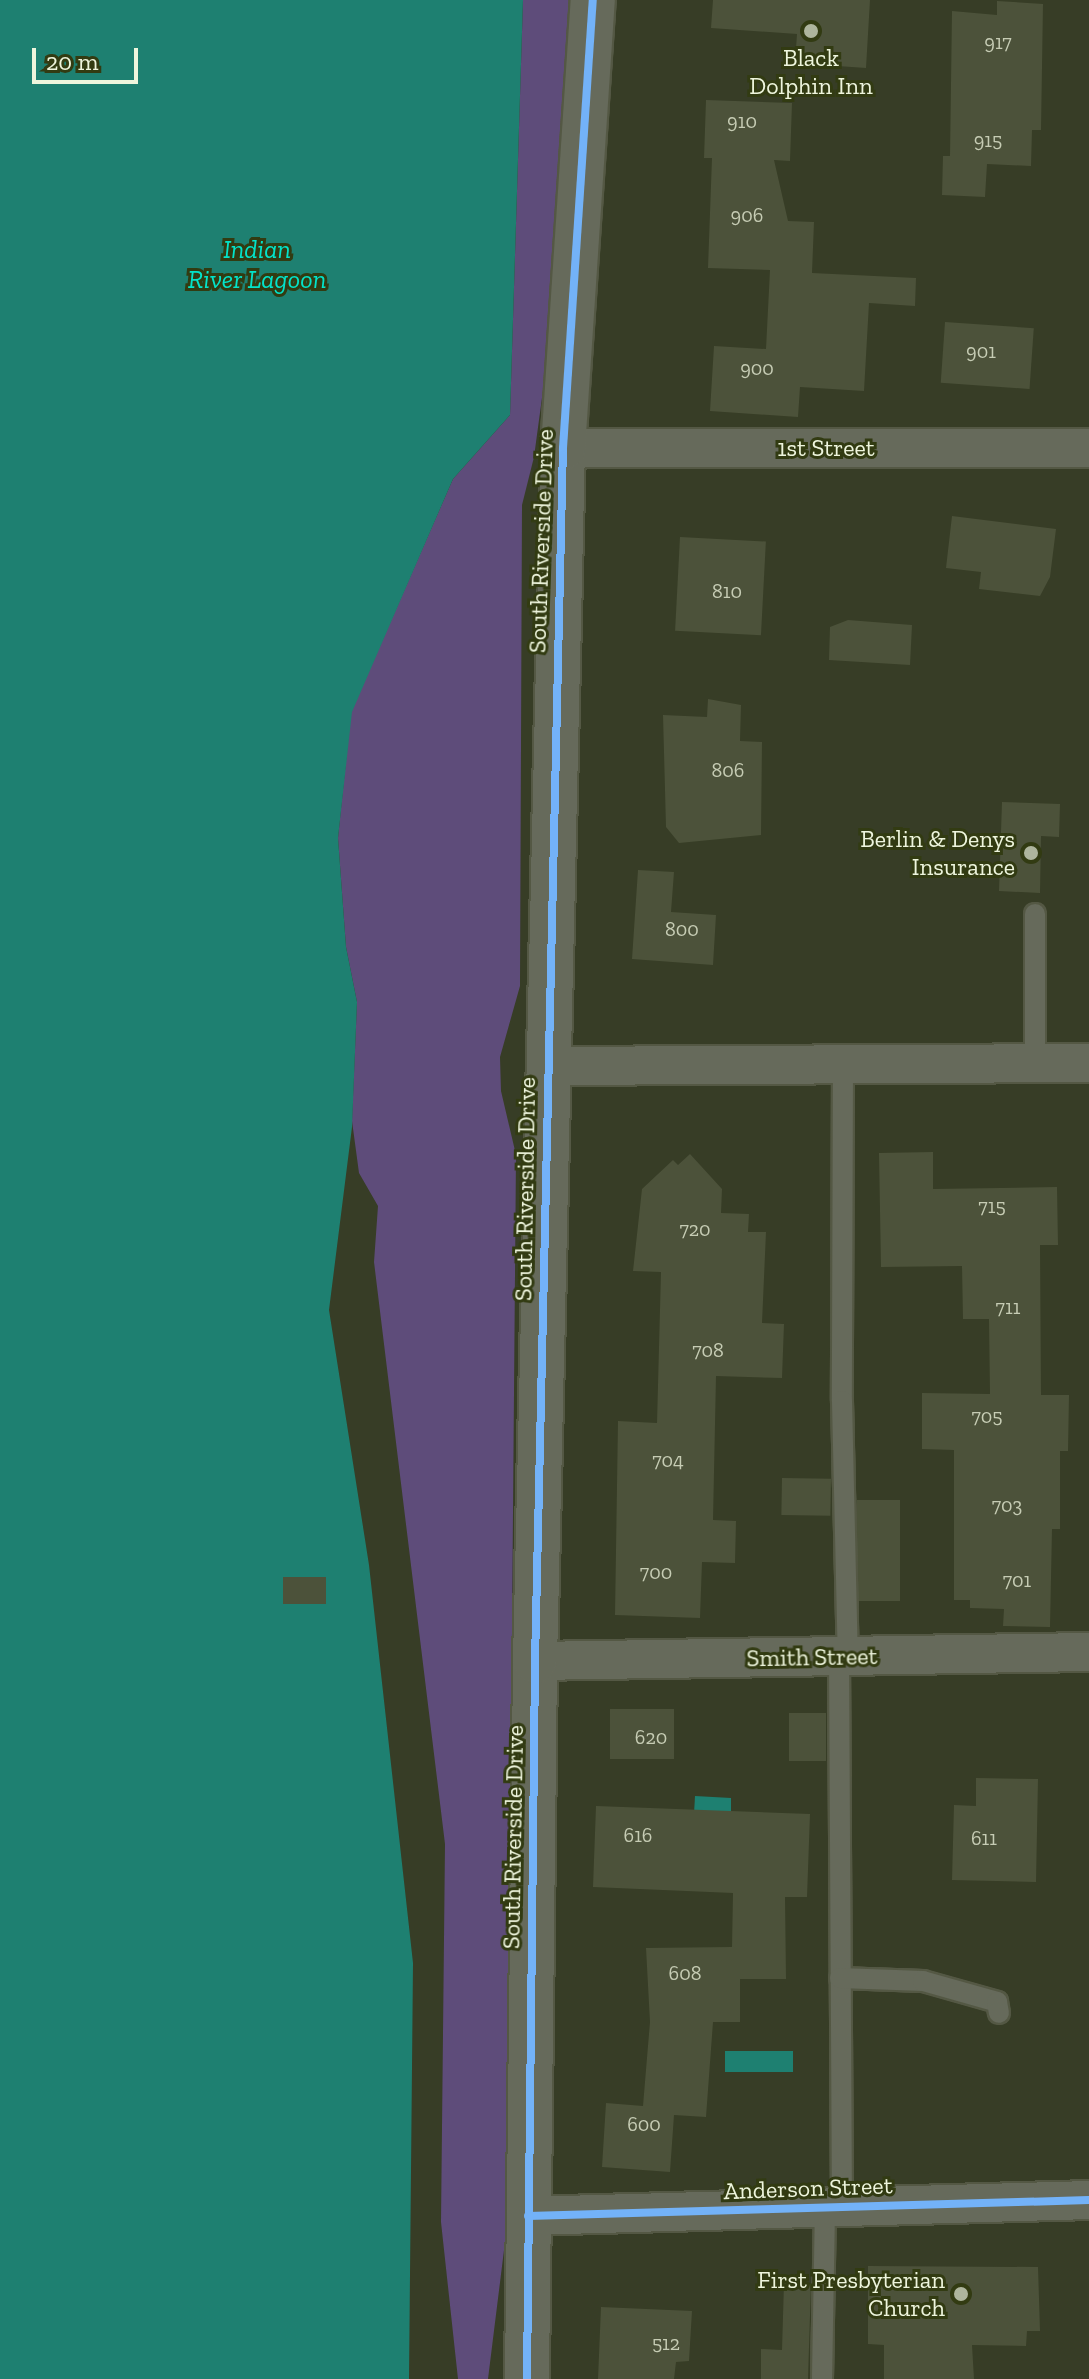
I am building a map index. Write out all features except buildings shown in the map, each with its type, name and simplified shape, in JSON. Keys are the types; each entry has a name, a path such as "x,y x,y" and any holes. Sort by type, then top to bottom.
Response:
{"street":[{"name":"South Riverside Drive","path":"527,2379 535,1661 563,448 593,0"},
{"name":"1st Street","path":"563,448 1089,448"},
{"path":"547,1066 1089,1063"},
{"name":"Smith Street","path":"535,1661 1089,1652"},
{"name":"Anderson Street","path":"528,2216 1089,2200"}],"lane":[{"path":"1035,914 1035,1063"},
{"path":"822,2379 833,2207 840,1978 844,1656 843,1064"},
{"path":"840,1978 923,1981 997,2002 999,2013"}],"shaded area":[{"path":"523,0 575,0 564,235 534,457 522,505 520,986 500,1057 501,1091 516,1155 507,2226 488,2379 458,2379 441,2222 445,1844 374,1262 378,1206 359,1173 352,1121 357,1002 346,947 338,838 351,712 453,479 510,415"}],"water":[{"name":"Indian River Lagoon","path":"0,0 523,0 510,415 453,479 352,712 338,838 346,947 357,1002 352,1127 329,1310 369,1565 413,1963 409,2379 0,2379"},
{"path":"695,1796 731,1798 731,1813 693,1832"},
{"path":"725,2051 793,2051 793,2072 725,2072"}],"cycle path":[{"path":"527,2379 535,1661 563,448 593,0"},
{"path":"528,2216 1089,2200"}],"place":[{"name":"Black Dolphin Inn","path":"811,31"},
{"name":"Berlin & Denys Insurance","path":"1031,853"},
{"name":"First Presbyterian Church","path":"961,2294"}]}
